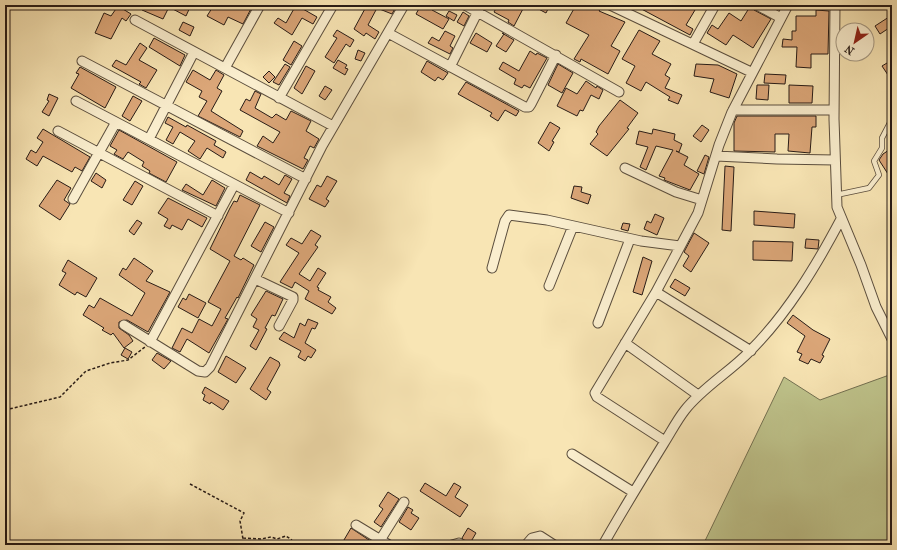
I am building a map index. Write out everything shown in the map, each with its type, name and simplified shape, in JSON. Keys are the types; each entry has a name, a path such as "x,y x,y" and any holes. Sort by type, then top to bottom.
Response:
{"street":[{"path":"225,68 260,5"},
{"path":"279,98 333,5"},
{"path":"124,325 198,372 206,372 210,367 333,126 404,5"},
{"path":"465,5 479,8 619,92"},
{"path":"610,5 751,72"},
{"path":"693,44 715,5"},
{"path":"757,5 781,18"},
{"path":"665,441 597,397 595,393 656,292 698,212 733,110 751,72 788,5"},
{"path":"835,5 834,110 836,195 841,219 854,248 876,307 892,339"},
{"path":"450,67 479,8"},
{"path":"136,20 333,126"},
{"path":"388,33 528,107 556,55"},
{"path":"149,139 194,52"},
{"path":"82,62 306,179"},
{"path":"76,101 289,213"},
{"path":"733,110 834,110"},
{"path":"73,199 116,122"},
{"path":"58,131 218,216"},
{"path":"716,156 777,160 835,160"},
{"path":"625,168 676,192 702,200"},
{"path":"150,342 234,185"},
{"path":"492,268 504,221 508,215 524,216 630,238 680,246"},
{"path":"603,545 633,492 684,410 698,395 751,351 765,335 802,286 822,255 841,219"},
{"path":"549,286 573,226"},
{"path":"598,323 630,238"},
{"path":"255,279 293,296 293,300 279,326"},
{"path":"656,292 751,351"},
{"path":"625,343 698,395"},
{"path":"572,454 633,492"},
{"path":"379,542 404,502"},
{"path":"356,525 379,542 389,545"},
{"path":"526,545 532,538 540,536 554,545"},
{"path":"452,545 459,543 463,545"}],"lane":[{"path":"836,195 869,188 874,182 879,175 874,161 882,148 882,138 892,119"}],"path":[{"path":"5,410 60,397 86,371 110,363 128,360 134,357 150,342"},
{"path":"190,484 244,513 240,521 244,545"},
{"path":"243,538 261,539 271,536 277,539 286,536 292,540"}],"green space":[{"path":"892,374 892,545 703,545 784,377 820,400"}],"building":[{"path":"141,5 191,5 186,16 169,7 163,19 142,10 143,8"},
{"path":"214,5 253,5 243,24 228,17 224,25 207,16"},
{"path":"296,5 317,17 313,24 302,18 292,35 274,23 278,18 286,23"},
{"path":"367,5 397,5 392,14 377,8 368,25 379,32 375,39 366,33 364,36 354,29"},
{"path":"421,5 435,5 432,10 449,19 443,29 416,14"},
{"path":"498,5 525,5 514,26 508,22 509,20 494,12"},
{"path":"531,5 550,5 546,13"},
{"path":"576,5 595,5 601,8 599,11 625,22 611,46 620,51 608,74 581,59 580,62 574,59 589,35 566,23"},
{"path":"634,5 698,5 686,25 693,29 690,35"},
{"path":"751,5 754,10 771,19 753,48 733,35 726,45 707,33 712,25 718,29 729,13 741,21"},
{"path":"118,6 131,14 126,21 122,18 111,39 95,33 104,13 111,16"},
{"path":"816,10 829,11 828,54 811,54 811,68 796,67 797,47 782,47 783,39 792,40 792,31 796,31 796,16 816,16"},
{"path":"449,11 457,15 454,21 446,16"},
{"path":"463,12 469,16 464,26 457,22"},
{"path":"892,15 892,26 880,34 875,26"},
{"path":"183,22 194,27 190,36 179,30"},
{"path":"337,30 354,40 350,47 346,44 334,63 325,57 337,38 333,36"},
{"path":"639,30 660,41 652,54 671,64 665,75 670,78 665,88 682,95 678,104 668,100 670,97 646,82 641,91 626,83 635,66 622,59"},
{"path":"445,31 455,36 450,46 453,48 450,54 428,43 432,37 439,41"},
{"path":"476,33 492,43 487,52 470,43"},
{"path":"504,34 514,40 506,52 496,46"},
{"path":"154,38 185,55 180,66 149,47"},
{"path":"294,41 302,46 291,65 283,60"},
{"path":"140,43 147,48 139,60 157,70 146,88 139,84 141,82 112,66 116,60 126,65"},
{"path":"358,50 365,53 361,61 355,59"},
{"path":"530,51 536,55 537,53 547,58 530,88 524,85 522,88 514,84 516,79 499,69 503,62 519,71"},
{"path":"338,60 347,65 345,68 348,69 345,75 333,68"},
{"path":"892,60 892,81 882,66"},
{"path":"427,61 448,73 443,80 438,77 435,81 421,72"},
{"path":"285,64 290,67 279,85 273,82"},
{"path":"558,64 573,73 562,93 548,85"},
{"path":"696,64 718,65 737,74 729,98 710,92 714,79 694,76"},
{"path":"306,66 315,71 302,94 294,88"},
{"path":"80,67 116,87 105,108 71,88 79,74 76,73"},
{"path":"193,70 210,80 216,70 224,75 217,88 222,91 211,111 243,131 240,137 198,116 207,101 199,97 202,91 186,82"},
{"path":"269,71 275,77 269,83 263,77"},
{"path":"765,74 786,75 785,84 764,83"},
{"path":"586,81 596,88 597,86 603,90 599,99 591,95 583,111 580,110 577,116 557,106 566,88 577,94"},
{"path":"466,82 519,111 516,116 505,110 498,121 490,116 492,113 458,94"},
{"path":"757,85 769,85 768,100 756,99"},
{"path":"789,85 813,86 812,103 789,103"},
{"path":"325,86 332,90 325,100 319,96"},
{"path":"255,91 261,94 255,108 272,118 276,114 286,120 291,111 311,121 306,131 319,139 314,148 310,146 304,158 308,160 303,169 257,146 263,136 273,143 280,132 240,110 246,99 250,101"},
{"path":"49,94 58,98 49,116 42,112 49,101 47,100"},
{"path":"133,96 142,101 130,121 122,116"},
{"path":"620,100 638,113 627,128 629,129 607,156 590,144 598,134 596,132 599,126"},
{"path":"737,116 816,116 816,127 812,127 810,153 788,151 789,134 775,134 775,152 734,151 734,123"},
{"path":"168,117 186,127 187,125 216,141 214,145 226,152 223,158 207,148 200,159 188,151 195,141 180,132 173,144 166,140 173,127 165,123"},
{"path":"550,122 560,128 552,141 554,142 549,151 538,143"},
{"path":"702,125 709,130 701,142 693,136"},
{"path":"43,129 90,157 82,171 75,167 72,172 43,156 37,166 26,159 31,150 36,153 43,142 37,138"},
{"path":"653,129 675,134 674,140 682,144 679,152 676,151 688,157 684,165 699,174 690,190 664,180 665,178 659,176 673,150 656,146 646,170 640,167 648,147 636,144 639,131 652,134"},
{"path":"119,130 177,162 166,182 149,173 150,171 142,166 144,162 128,152 123,159 114,154 117,150 110,146"},
{"path":"892,148 892,171 888,174 879,160 883,154"},
{"path":"705,155 709,157 704,174 697,171"},
{"path":"725,166 734,167 731,231 722,230"},
{"path":"250,172 262,179 264,176 279,185 285,175 292,179 284,193 290,196 287,203 246,180"},
{"path":"96,173 106,180 102,188 91,181"},
{"path":"327,176 337,181 326,199 329,201 325,207 309,199 317,185 321,187"},
{"path":"57,180 71,188 64,200 70,204 60,220 39,206"},
{"path":"212,180 225,188 216,206 182,190 186,184 203,195"},
{"path":"135,181 143,186 132,205 123,200"},
{"path":"574,186 582,187 581,192 591,195 588,204 571,198"},
{"path":"240,195 260,205 234,256 241,260 243,258 254,265 238,298 237,297 225,318 228,319 209,353 187,339 180,352 172,348 182,328 192,333 199,319 212,326 221,309 208,302 230,261 210,249 230,208 234,201 237,202"},
{"path":"168,198 207,218 202,227 188,219 182,230 172,225 170,229 164,226 168,219 158,213"},
{"path":"754,211 795,214 794,228 754,225"},
{"path":"655,214 664,218 657,235 644,229 647,221 651,223"},
{"path":"137,220 142,223 134,235 129,231"},
{"path":"265,222 274,227 261,252 251,246"},
{"path":"623,223 630,224 628,231 621,229"},
{"path":"311,230 321,236 315,245 318,247 299,274 310,281 318,268 326,273 317,287 319,288 318,290 331,297 328,302 336,308 332,314 305,299 309,291 295,282 292,288 280,282 299,253 286,245 291,238 302,244"},
{"path":"694,233 709,243 691,272 683,266 689,256 684,252"},
{"path":"806,239 819,240 818,249 805,248"},
{"path":"753,241 793,242 792,261 753,260"},
{"path":"643,257 652,261 642,295 633,292"},
{"path":"134,258 153,271 146,281 170,292 148,332 127,320 119,322 119,328 129,335 133,341 124,348 113,333 111,335 102,330 104,328 83,315 89,305 94,308 100,298 132,316 145,293 119,275 123,268 126,270"},
{"path":"68,260 97,278 86,297 77,292 75,295 59,285 66,273 62,271"},
{"path":"675,279 690,288 685,296 670,287"},
{"path":"266,291 283,299 275,316 272,315 265,328 267,329 256,350 250,346 259,330 253,327 257,319 251,315"},
{"path":"189,294 206,303 198,318 178,307 183,298 186,300"},
{"path":"793,315 813,330 830,339 822,355 824,356 820,363 811,359 808,364 799,360 802,354 797,352 805,336 787,323"},
{"path":"308,319 318,323 315,329 312,328 305,343 316,350 311,358 308,356 305,361 298,357 301,351 279,339 284,332 294,338 300,323 305,326"},
{"path":"125,348 132,352 128,359 121,355"},
{"path":"157,353 171,361 164,369 152,360"},
{"path":"226,356 246,368 236,383 218,372"},
{"path":"270,357 279,362 280,365 267,389 271,392 266,400 250,389"},
{"path":"205,387 229,401 223,410 211,402 210,404 203,400 205,395 202,393"},
{"path":"425,483 446,496 454,483 461,487 455,497 468,505 460,517 420,491"},
{"path":"388,492 399,499 381,527 374,522 383,509 379,506"},
{"path":"408,507 413,510 411,513 419,518 411,530 399,522"},
{"path":"351,528 372,542 371,545 341,545"},
{"path":"468,528 476,533 469,545 462,538"}]}
